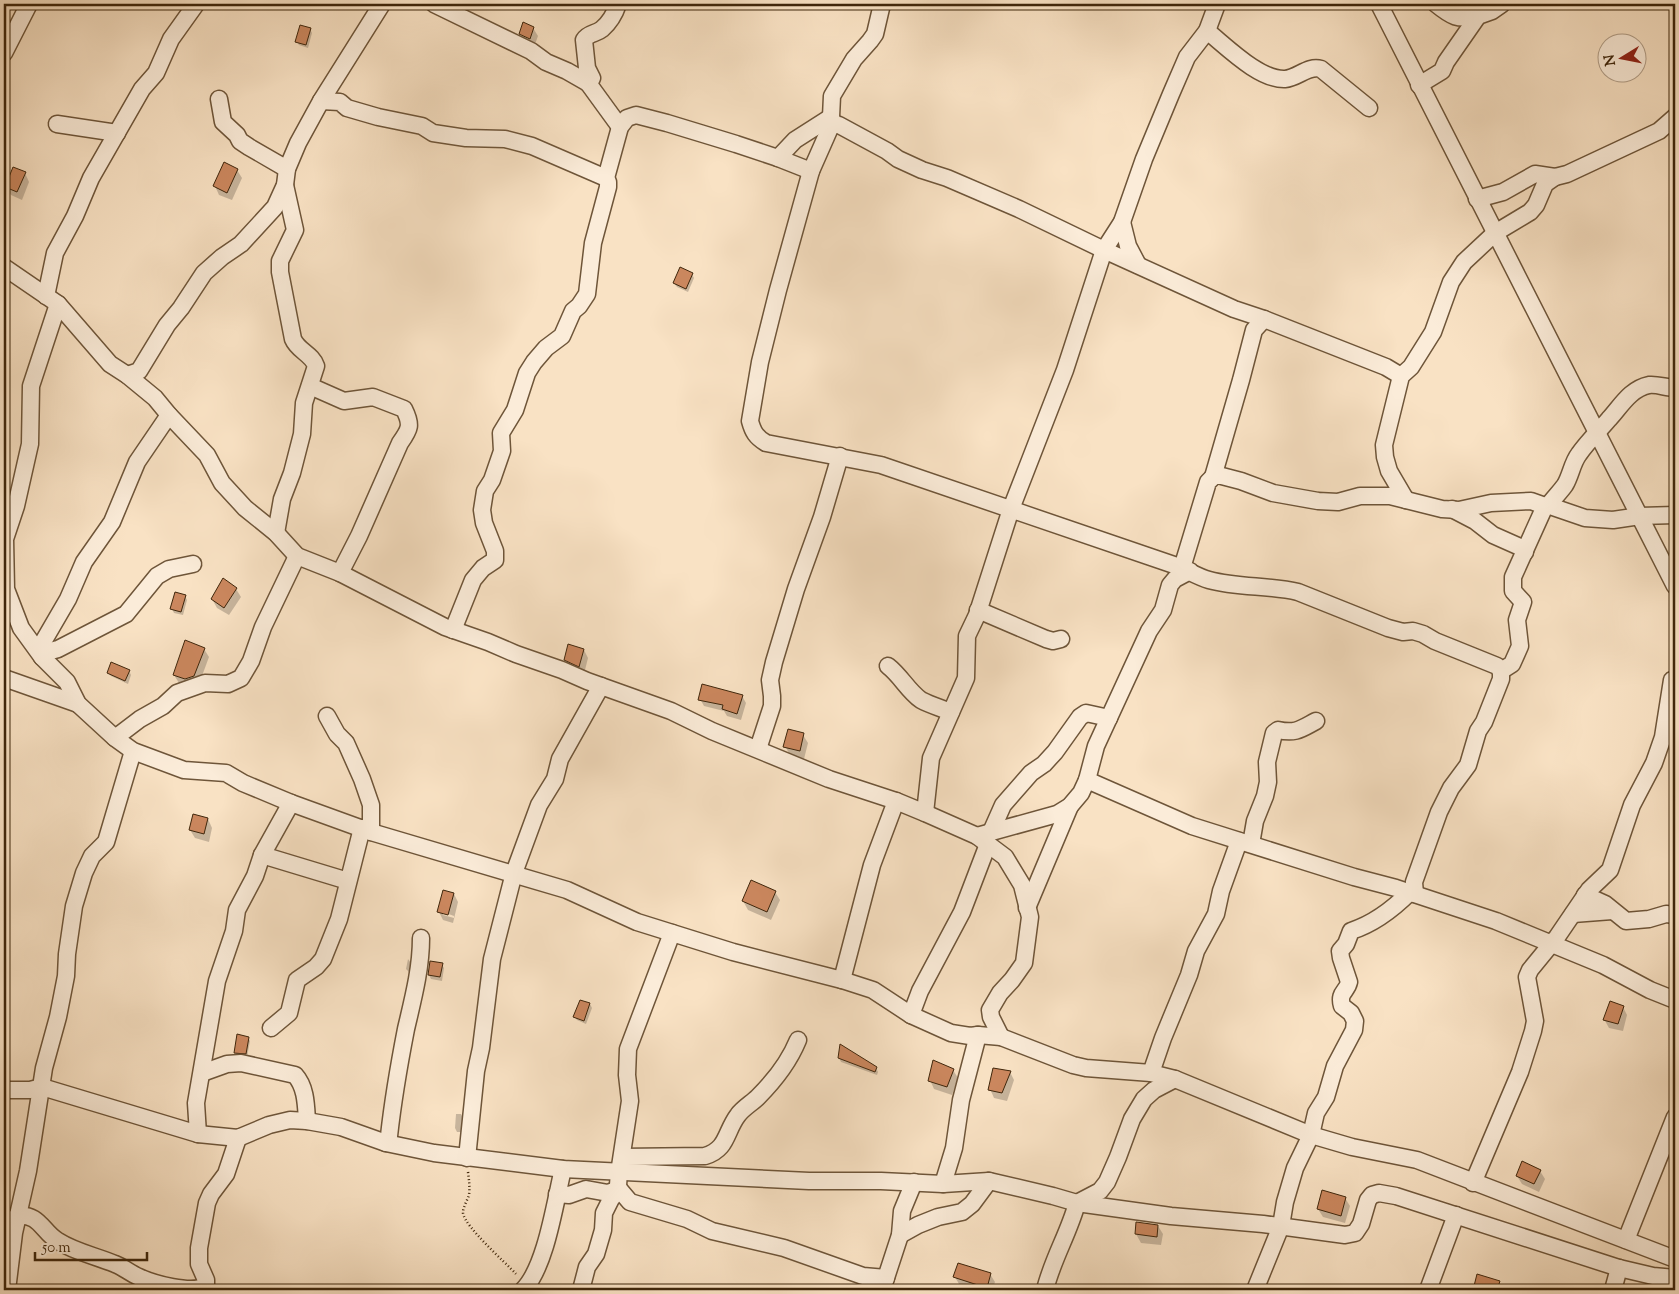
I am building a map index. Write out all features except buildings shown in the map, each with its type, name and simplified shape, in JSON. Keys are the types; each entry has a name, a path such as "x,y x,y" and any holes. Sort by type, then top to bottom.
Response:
{"street":[{"path":"4,53 29,4"},
{"path":"196,4 171,39 156,72 142,89 91,178 75,216 56,253 52,300 32,386 30,444 16,506 5,539 6,589 21,628 67,682 78,704 115,738 133,751 184,770 226,773 243,784 367,830 567,890 637,922 733,952 842,980 873,990 911,1016 951,1033 1001,1037 1073,1065 1086,1068 1151,1073 1175,1079 1311,1135 1352,1147 1417,1160 1675,1259"},
{"path":"135,377 167,325 181,308 204,273 222,257 242,244 275,207 298,143 321,101 382,4"},
{"path":"434,4 531,51 546,62 588,83 620,127"},
{"path":"588,83 592,78 587,68 584,40 586,36 601,29 614,14 618,4"},
{"path":"882,4 874,34 854,58 832,96 833,121 811,171 760,362 750,421 757,437 766,443 881,465 1011,509 1208,580 1283,588 1298,592 1388,628 1423,634 1435,641 1497,666 1501,671 1502,679 1484,722 1478,731 1468,765 1451,788 1439,812 1409,889 1400,902 1368,924 1351,931 1340,951 1348,982 1340,997 1340,1002 1351,1013 1355,1021 1354,1030 1335,1066 1326,1097 1316,1114 1311,1135 1295,1168 1285,1202 1281,1226 1255,1290"},
{"path":"925,813 931,758 966,678 967,636 978,610 1011,509 1065,370 1104,250 1122,222 1144,159 1187,57 1206,31 1217,4"},
{"path":"1379,4 1418,85 1675,586"},
{"path":"1436,4 1453,17 1468,18 1492,11 1502,4"},
{"path":"1418,85 1442,71 1446,62 1478,16"},
{"path":"1206,31 1252,67 1274,77 1286,79 1316,67 1321,68 1368,108"},
{"path":"219,99 224,122 237,135 240,141 286,177 294,230 280,261 280,272 293,339 299,348 314,361 316,366 304,403 302,434 292,472 282,499 276,533"},
{"path":"321,101 340,102 347,108 378,117 422,126 433,133 466,138 506,139 532,146 606,178"},
{"path":"453,630 473,580 483,568 495,560 495,551 484,523 482,510 485,491 492,480 502,451 501,433 515,410 527,373 546,348 562,336 573,310 579,306 587,294 593,243 608,187 606,178 620,127 626,118 636,115 667,123 778,158 811,171"},
{"path":"1477,199 1503,192 1535,174 1555,176 1566,174 1659,131 1675,117"},
{"path":"778,158 795,140 833,121"},
{"path":"833,121 898,159 1019,209 1104,250 1243,312 1259,324 1386,367 1401,376"},
{"path":"57,124 117,133"},
{"path":"1406,500 1389,471 1384,445 1401,376 1411,367 1433,332 1451,282 1464,262 1495,233 1530,212 1536,206 1545,184 1555,176"},
{"path":"1122,222 1128,246 1138,265"},
{"path":"4,267 52,300 110,364 135,377 207,456 222,483 245,508 276,533 297,556 340,573 453,630 672,711 712,731 829,779 896,801 985,837 1005,857 1022,885 1030,917 1024,962 1012,980 1000,993 990,1010 990,1017 1001,1037"},
{"path":"1027,908 1070,806 1081,793 1087,780 1096,746 1149,631 1163,610 1167,591 1181,571 1202,496 1213,476 1259,324"},
{"path":"1501,671 1512,664 1520,646 1517,620 1523,602 1513,591 1513,577 1541,513 1565,484 1573,463 1596,431 1609,419 1620,404 1633,392 1648,385 1675,388"},
{"path":"310,386 344,401 373,397 404,409 410,423 408,432 400,442 359,536 340,573"},
{"path":"45,655 41,649 42,642 68,599 84,562 112,522 137,462 169,415"},
{"path":"758,749 772,706 770,680 780,639 798,581 822,517 840,456"},
{"path":"1213,476 1224,476 1273,493 1318,501 1338,502 1360,496 1390,496 1442,509 1459,510 1491,503 1531,500 1585,518 1613,520 1640,516 1675,515"},
{"path":"1452,510 1475,521 1493,535 1525,552"},
{"path":"115,738 140,719 163,706 177,692 205,683 228,684 240,678 251,661 263,627 297,556"},
{"path":"45,655 126,614 157,576 168,570 193,564"},
{"path":"978,610 1046,639 1053,641 1061,639"},
{"path":"888,666 922,700 951,712"},
{"path":"4,678 78,704"},
{"path":"1473,1183 1520,1072 1533,1031 1535,1021 1527,977 1530,970 1552,944 1585,895 1610,870 1632,805 1654,762 1663,737 1672,680"},
{"path":"466,1158 492,960 514,873 539,805 555,779 560,759 601,686"},
{"path":"911,1016 920,991 962,912 985,837 1003,805 1031,773 1056,752 1080,717 1086,713 1109,718"},
{"path":"272,1028 289,1013 296,980 316,967 323,959 339,919 348,881 367,830 371,805 362,779 346,744 337,734 327,716"},
{"path":"1151,1073 1189,975 1196,951 1216,914 1221,891 1255,822 1265,796 1268,782 1267,762 1274,733 1278,730 1296,732 1316,721"},
{"path":"8,1290 14,1232 20,1213 28,1171 44,1068 58,1017 66,976 67,954 74,906 84,873 92,856 106,842 133,751"},
{"path":"1087,780 1192,826 1354,877 1409,889 1496,921 1603,965 1650,990 1675,1000"},
{"path":"842,980 872,865 896,801"},
{"path":"198,1134 196,1103 217,981 234,931 237,910 262,855 291,803"},
{"path":"985,837 1057,814 1070,806"},
{"path":"262,855 348,881"},
{"path":"1585,895 1605,904 1612,912 1626,921 1648,919 1661,914 1675,915"},
{"path":"1572,914 1612,912"},
{"path":"581,1290 587,1267 596,1254 603,1230 604,1213 620,1173 630,1101 627,1075 628,1049 672,933"},
{"path":"386,1143 389,1136 401,1053 421,958 421,938"},
{"path":"943,1184 954,1148 961,1100 978,1034"},
{"path":"557,1194 569,1195 586,1189 608,1193 620,1173 714,1153 721,1148 738,1115 757,1099 776,1078 794,1050 798,1040"},
{"path":"202,1073 227,1064 241,1063 279,1073 295,1075 298,1078 306,1101 306,1121"},
{"path":"1045,1290 1071,1224 1077,1203 1100,1191 1107,1182 1132,1119 1144,1099 1154,1090 1175,1079"},
{"path":"4,1090 30,1090 42,1087 198,1134 238,1138 269,1125 290,1120 341,1127 386,1143 434,1153 563,1169 809,1182 914,1182 943,1184 988,1181 1077,1203 1170,1216 1281,1226 1345,1235 1355,1233 1361,1224 1368,1200 1372,1195 1379,1193 1396,1196 1619,1268 1653,1276 1675,1278"},
{"path":"1626,1240 1675,1117"},
{"path":"20,1213 37,1220 57,1241 92,1257 116,1264 139,1277 173,1288 201,1289 206,1286 206,1280 199,1264 199,1248 207,1203 211,1194 226,1174 238,1138"},
{"path":"524,1289 541,1260 563,1169"},
{"path":"620,1173 630,1202 687,1219 712,1231 784,1248 863,1276 886,1287 900,1235 902,1211 914,1182"},
{"path":"900,1235 938,1217 962,1212 972,1204 988,1181"},
{"path":"1428,1290 1456,1215"},
{"path":"1613,1290 1619,1268"}],"path":[{"path":"466,1158 470,1185 463,1210 466,1221 472,1231 482,1238 516,1273 524,1289"}]}
